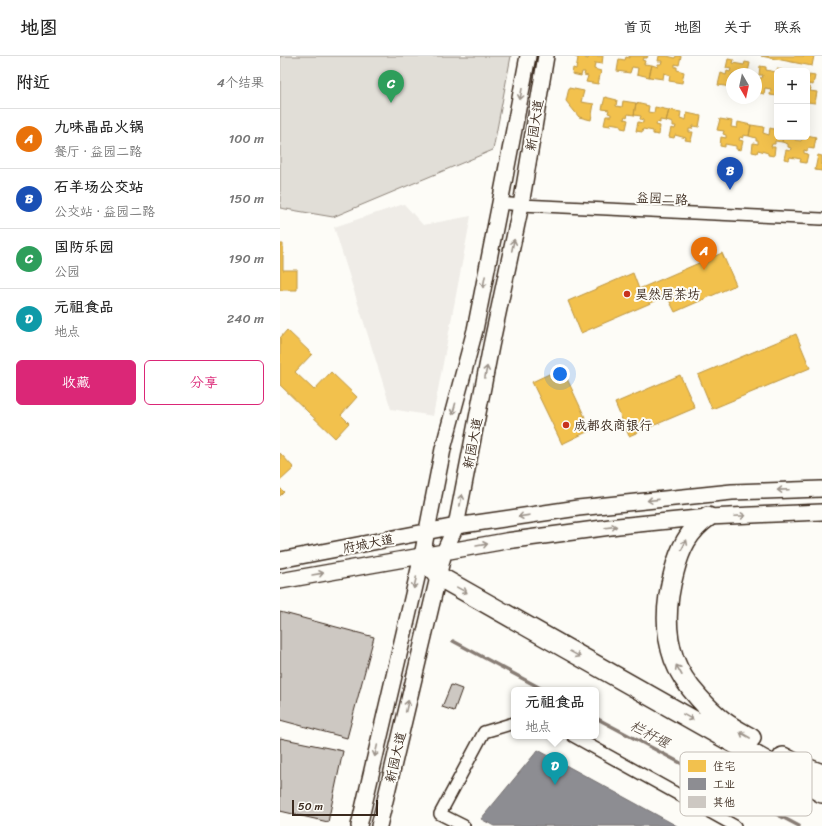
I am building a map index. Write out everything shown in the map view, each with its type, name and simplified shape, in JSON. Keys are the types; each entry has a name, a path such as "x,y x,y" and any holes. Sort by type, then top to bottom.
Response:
{"highway":[{"path":"708,517 699,523 684,544 677,560 671,582 667,607 667,620 668,633 674,661 686,682 711,711 735,729 775,752"},
{"path":"422,556 438,576 763,752"}],"street":[{"name":"新园大道","path":"358,826 428,532 443,449 475,330 528,56"},
{"name":"新园大道","path":"379,826 444,552 456,526 491,346 522,205 546,56"},
{"name":"益园二路","path":"500,203 822,219"},
{"name":"府城大道","path":"280,560 456,526 578,508 732,492 822,489"},
{"name":"府城大道","path":"280,581 514,540 618,526 708,517 822,512"},
{"path":"464,826 440,814 484,732 511,724"},
{"path":"578,739 680,795"},
{"path":"717,816 735,826"}],"shaded area":[{"path":"280,56 511,56 493,150 333,217 280,208"},
{"path":"404,204 423,225 471,216 433,416 391,409 334,227"}],"building: 住宅":[{"path":"585,56 585,58 588,59 588,56 603,56 602,64 595,63 594,69 601,71 598,84 586,82 588,76 584,75 585,72 582,72 581,76 572,74 573,68 576,69 578,58 575,57"},
{"path":"629,56 648,56 642,60 645,61 644,64 652,65 649,77 637,74 638,68 632,67 630,73 617,71 619,59 625,60 626,57 629,58"},
{"path":"659,56 675,58 676,56 681,56 679,65 675,64 675,67 677,67 677,70 684,72 682,83 669,81 670,75 664,73 663,79 649,77 652,65 658,67 658,64 661,64 662,61 658,61"},
{"path":"761,56 814,56 812,66"},
{"path":"728,59 734,60 733,63 744,65 745,62 750,63 749,68 726,68"},
{"path":"760,66 766,67 766,70 774,72 774,96 770,95 771,89 765,88 764,94 762,94 763,75 762,68 760,68"},
{"path":"721,73 726,75 726,86 718,85"},
{"path":"810,75 815,76 813,85 810,84"},
{"path":"569,88 584,91 581,102 594,104 591,120 579,117 566,101"},
{"path":"810,91 817,92 815,103 810,102"},
{"path":"605,97 617,100 616,106 622,107 623,101 636,103 634,115 628,114 627,117 625,116 624,119 628,120 626,129 621,128 621,125 610,123 610,126 604,125 606,116 611,116 611,114 608,113 609,110 602,109"},
{"path":"636,103 649,106 648,112 654,113 655,107 669,110 666,121 660,120 660,123 657,122 656,125 660,126 659,135 653,134 653,131 643,129 642,132 636,131 638,122 643,123 643,120 640,119 641,116 634,115"},
{"path":"669,110 681,112 680,118 686,120 687,113 701,116 699,127 693,126 692,129 689,129 689,132 693,132 691,141 675,135 674,138 669,137 671,128 675,129 676,126 673,126 673,123 666,121"},
{"path":"720,119 732,121 731,127 737,128 738,122 751,125 749,136 743,135 743,138 740,137 739,140 743,141 741,150 736,149 736,146 725,144 725,147 720,146 721,137 726,138 726,135 723,134 724,131 717,130"},
{"path":"751,125 764,127 763,133 769,135 770,128 774,129 774,140 782,140 782,142 775,141 775,144 772,144 771,147 775,147 774,156 758,150 757,153 752,152 753,143 758,144 758,141 756,141 756,138 749,136"},
{"path":"810,136 816,137 814,149 808,148 807,151 804,150 804,153 808,154 806,163 800,162 801,159 790,157 789,160 784,159 786,150 790,151 791,148 788,147 788,144 782,142 782,140 810,140"},
{"path":"818,155 822,156 822,171 815,170"},
{"path":"280,244 283,244 283,270 297,270 297,290 280,290"},
{"path":"722,253 736,285 675,312 667,296 581,333 568,301 633,273 639,289"},
{"path":"287,330 312,354 295,372 314,390 331,372 357,397 341,415 349,423 335,438 280,385 280,338"},
{"path":"796,334 810,368 712,409 698,375"},
{"path":"562,368 591,430 562,444 532,382"},
{"path":"680,375 695,408 629,436 615,403"},
{"path":"280,453 294,468 280,481"},
{"path":"280,488 284,492 280,496"}],"building: 工业":[{"path":"538,750 677,826 494,826 481,819"}],"building: 其他":[{"path":"280,612 374,637 347,738 280,720"},
{"path":"451,685 462,689 454,711 442,707"},
{"path":"280,738 343,751 328,822 280,811"}],"waterway":[{"name":"栏杆堰","path":"453,641 538,687"},
{"name":"栏杆堰","path":"599,720 680,763"},
{"name":"栏杆堰","path":"780,816 799,826"}],"place":[{"name":"国防乐园","path":"391,103"},
{"name":"石羊场公交站","path":"730,190"},
{"name":"九味晶品火锅","path":"704,270"},
{"name":"昊然居茶坊","path":"627,294"},
{"name":"成都农商银行","path":"566,425"},
{"name":"元祖食品","path":"555,785"}]}
